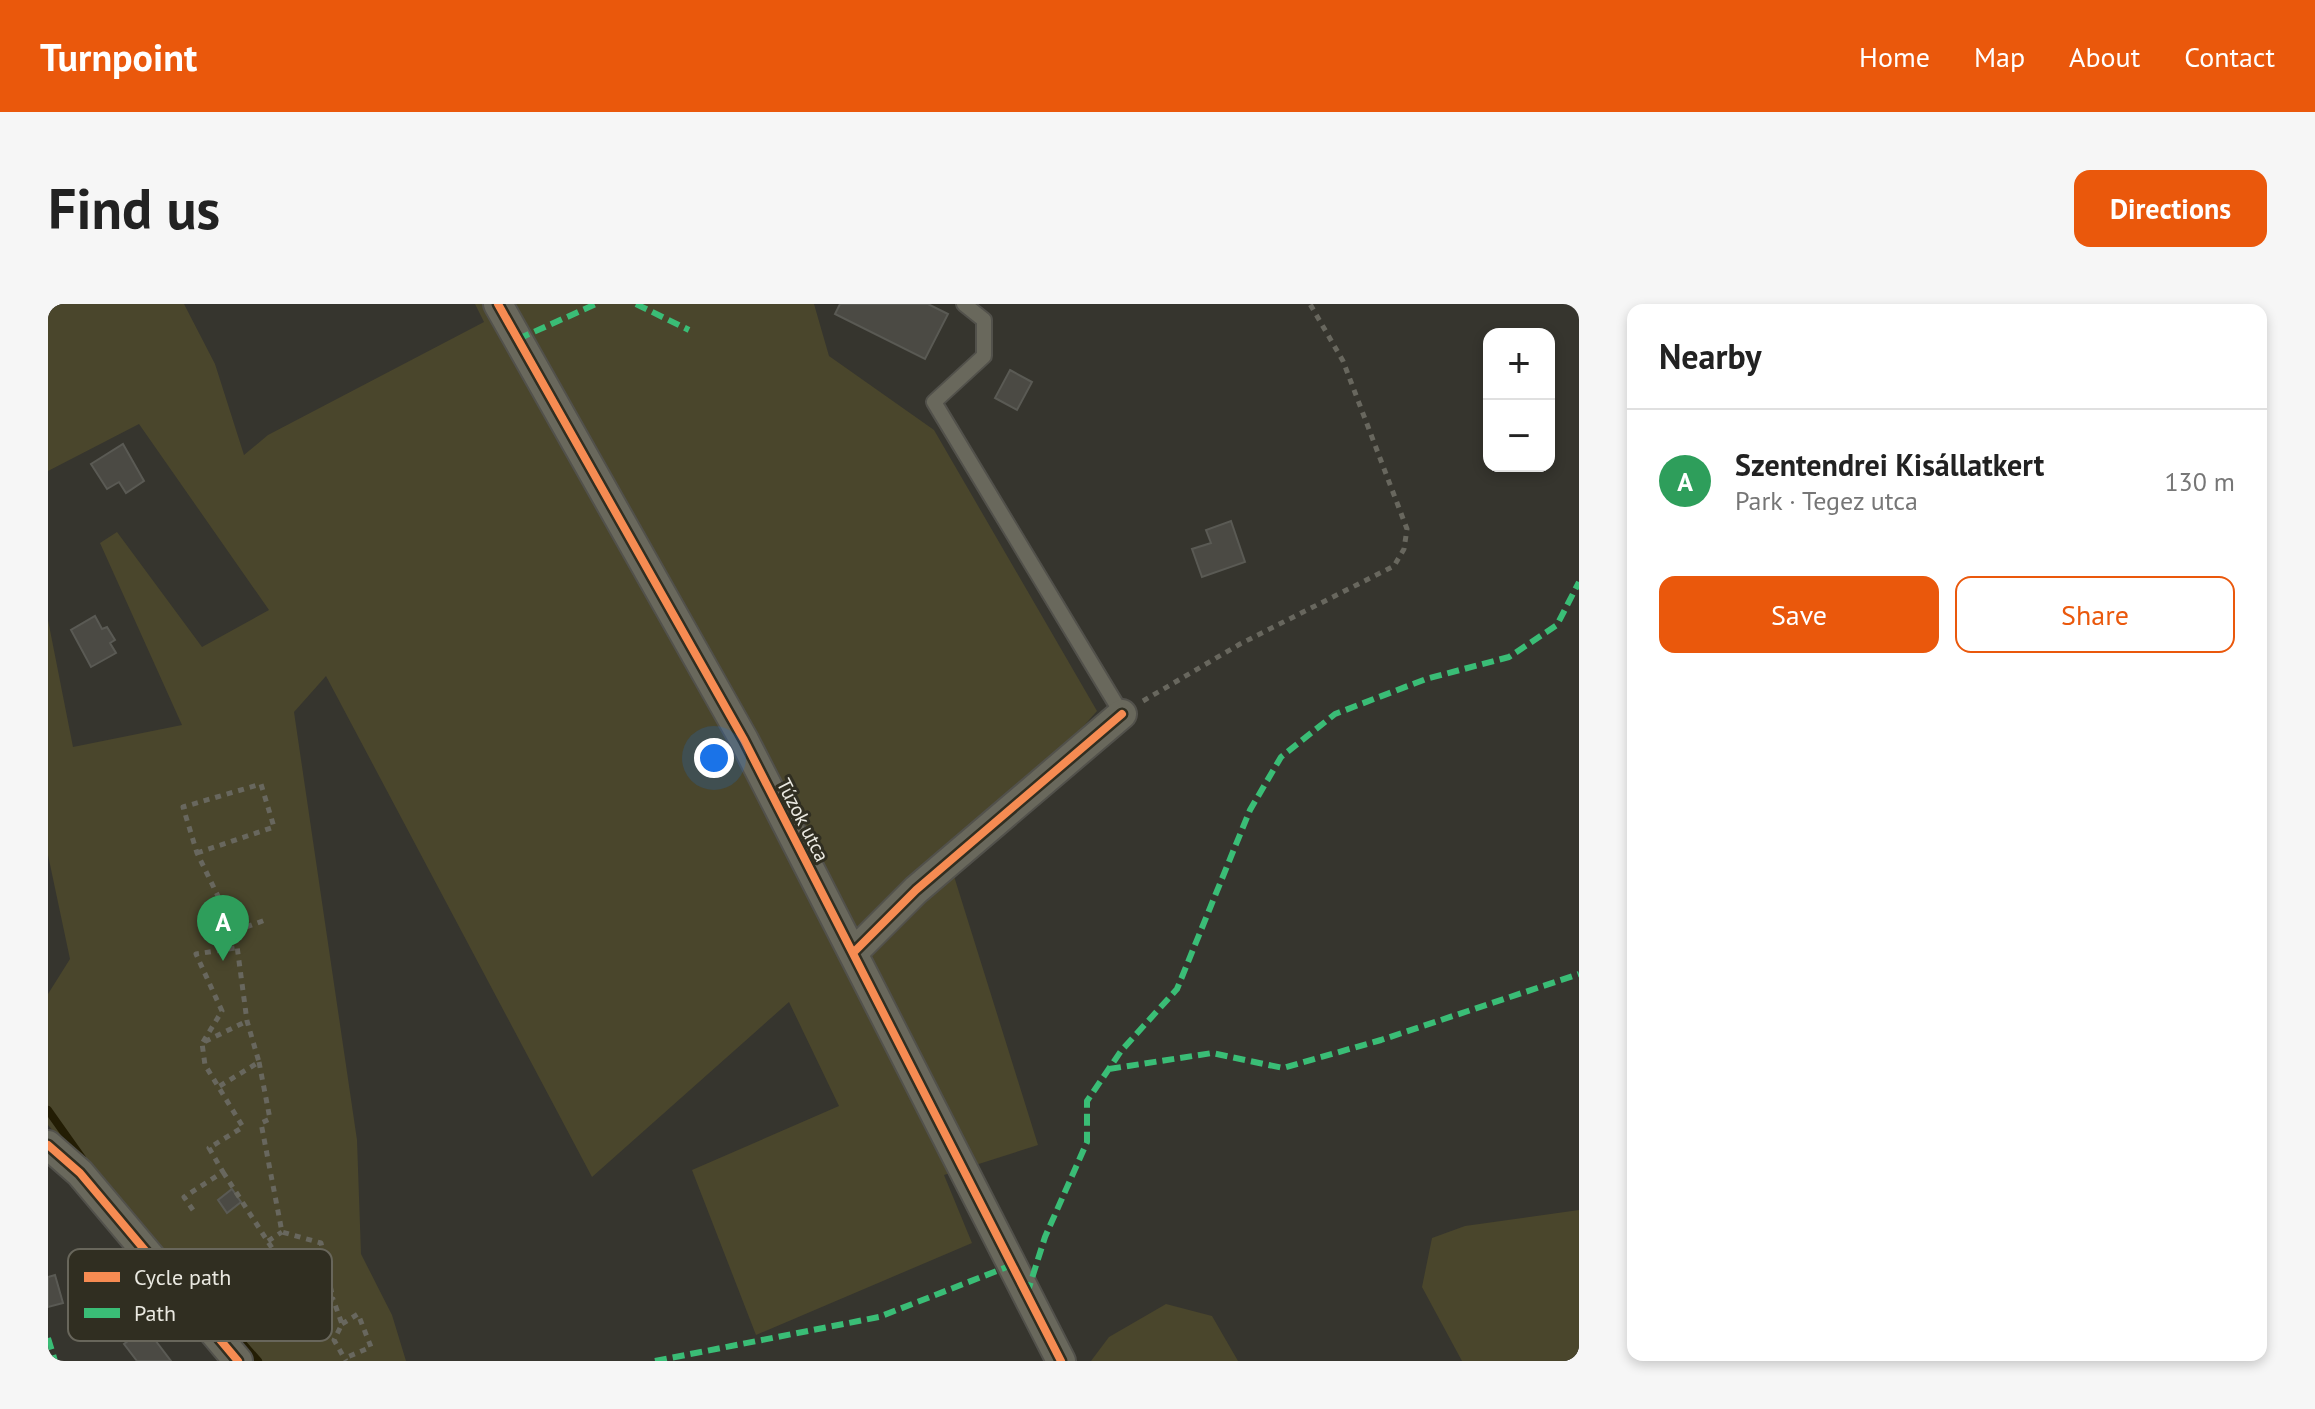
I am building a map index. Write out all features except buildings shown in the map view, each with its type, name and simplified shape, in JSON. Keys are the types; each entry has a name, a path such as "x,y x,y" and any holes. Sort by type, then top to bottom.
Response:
{"street":[{"name":"Túzok utca","path":"498,304 744,740 1061,1361"},
{"path":"854,952 916,890 1122,714"},
{"path":"48,1145 80,1173 144,1249"},
{"path":"221,1341 238,1361"}],"lane":[{"path":"964,304 984,320 984,356 934,402 1122,714"}],"path":[{"path":"1122,714 1240,644 1394,566 1404,549 1407,529 1348,375 1310,304"},
{"path":"197,853 274,827 261,784 183,807 197,853 235,931 247,1021 270,1119 261,1123 282,1232"},
{"path":"235,931 268,919"},
{"path":"235,948 196,954 222,1011 202,1043 205,1065 243,1127 209,1148 273,1249"},
{"path":"202,1043 247,1021"},
{"path":"218,1087 259,1062"},
{"path":"193,1210 184,1197 223,1172"},
{"path":"268,1241 282,1232 321,1243 322,1249"},
{"path":"332,1294 342,1324"},
{"path":"358,1314 371,1347 346,1360 334,1340 342,1324 358,1314"}],"shaded area":[{"path":"48,304 184,304 215,364 244,455 268,435 484,322 475,304 814,304 829,356 934,430 1097,711 953,873 1038,1145 944,1175 972,1243 756,1335 692,1170 839,1106 789,1002 592,1177 326,676 294,712 357,1140 361,1254 392,1315 406,1361 254,1361 237,1341 332,1341 332,1249 156,1249 48,1125 48,994 70,959 48,855 48,620 73,747 182,725 100,543 117,532 202,647 269,610 139,424 48,471"},
{"path":"1579,1210 1579,1361 1462,1361 1422,1287 1432,1238 1465,1226"},
{"path":"1166,1304 1212,1316 1238,1361 1091,1361 1109,1337"}],"waterway":[{"path":"48,1110 82,1158"},
{"path":"241,1341 258,1361"}],"marked path":[{"path":"518,339 596,304"},
{"path":"636,304 689,330"},
{"path":"1027,1294 1045,1237 1087,1142 1087,1101 1121,1051 1177,989 1250,810 1281,757 1335,714 1426,679 1509,657 1557,625 1579,582"},
{"path":"1109,1069 1212,1053 1283,1068 1381,1040 1579,974"},
{"path":"655,1361 879,1317 1012,1265"},
{"path":"48,1338 55,1361"}],"cycle path":[{"path":"498,304 744,740 1061,1361"},
{"path":"854,952 916,890 1122,714"},
{"path":"48,1145 80,1173 144,1249"},
{"path":"221,1341 238,1361"}],"place":[{"name":"Szentendrei Kisállatkert","path":"223,961"}]}
